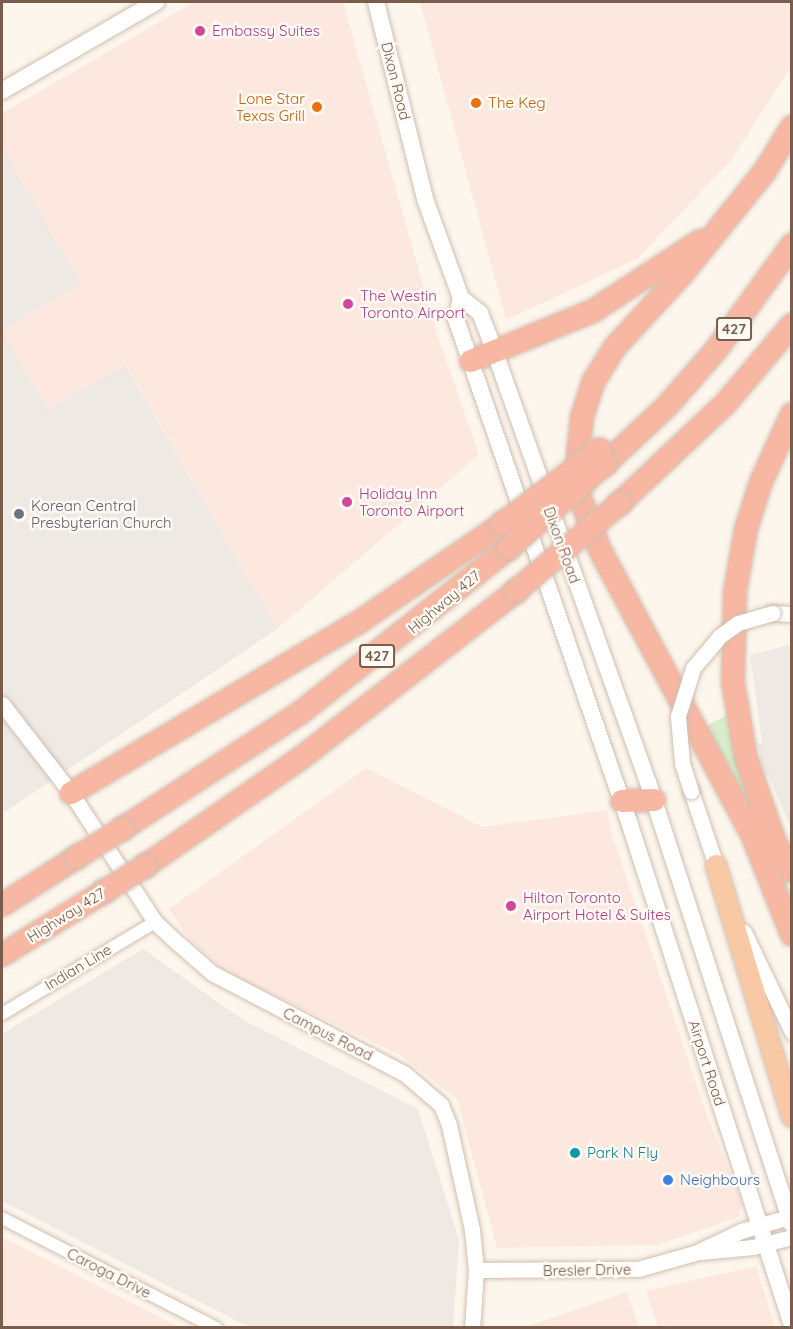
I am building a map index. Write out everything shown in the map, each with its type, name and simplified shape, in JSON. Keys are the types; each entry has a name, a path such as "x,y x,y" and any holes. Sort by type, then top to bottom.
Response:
{"highway":[{"path":"792,127 765,171 615,347 594,380 582,417 578,455 580,497 600,550 753,837 792,935"},
{"path":"471,362 494,350 593,311 713,232"},
{"name":"Highway 427","path":"2,905 300,713 509,548 602,456 667,406 743,318 792,245"},
{"name":"Highway 427","path":"2,955 145,866 301,758 516,591 620,503 726,403 792,325"},
{"path":"792,414 746,529 735,592 733,682 746,758 775,842 792,872"},
{"path":"71,793 362,620 602,456"},
{"path":"622,801 654,800"},
{"path":"716,865 792,1117"}],"main road":[{"path":"2,91 156,2"},
{"name":"Dixon Road","path":"376,2 425,200 461,298 480,313 654,800"},
{"name":"Dixon Road","path":"461,298 456,319 622,801"},
{"name":"Airport Road","path":"654,800 791,1219"},
{"name":"Airport Road","path":"622,801 792,1325"}],"street":[{"path":"792,614 773,613 738,623 720,636 693,668 678,716 682,763 716,865 792,1032"},
{"name":"Campus Road","path":"2,704 71,793 155,922 212,973 405,1074 441,1105 449,1125 472,1230 476,1270 471,1328"},
{"name":"Indian Line","path":"2,1014 155,922"},
{"name":"Caroga Drive","path":"2,1218 216,1328"},
{"name":"Bresler Drive","path":"695,1253 760,1224 791,1219"},
{"name":"Bresler Drive","path":"476,1270 616,1272 695,1253 766,1244 792,1237"}],"shaded area":[{"path":"194,2 343,2 436,331 479,455 277,629 127,366 47,409 2,330 81,284 2,145 2,113"},
{"path":"420,2 791,2 791,66 732,159 637,259 506,320"},
{"path":"2,145 81,284 2,330"},
{"path":"2,330 47,409 126,366 277,629 2,814"},
{"path":"791,646 791,828 770,779 760,766 759,744 762,742 750,655"},
{"path":"366,768 482,827 607,810 612,835 707,1115 742,1202 739,1217 657,1245 497,1248 457,1099 400,1055 225,971 185,934 169,909"},
{"path":"143,949 243,1020 418,1109 459,1240 453,1327 249,1327 2,1201 2,1034"},
{"path":"2,1237 179,1327 2,1327"},
{"path":"756,1266 775,1327 658,1327 646,1291"},
{"path":"627,1292 639,1327 636,1328 522,1328"}],"green space":[{"path":"731,713 779,869 791,892 791,911 703,728"}],"place":[{"name":"Embassy Suites","path":"200,31"},
{"name":"The Keg","path":"476,103"},
{"name":"Lone Star Texas Grill","path":"317,107"},
{"name":"The Westin Toronto Airport","path":"348,304"},
{"name":"Holiday Inn Toronto Airport","path":"347,502"},
{"name":"Korean Central Presbyterian Church","path":"19,514"},
{"name":"Hilton Toronto Airport Hotel & Suites","path":"511,906"},
{"name":"Park N Fly","path":"575,1153"},
{"name":"Neighbours","path":"668,1180"}]}
